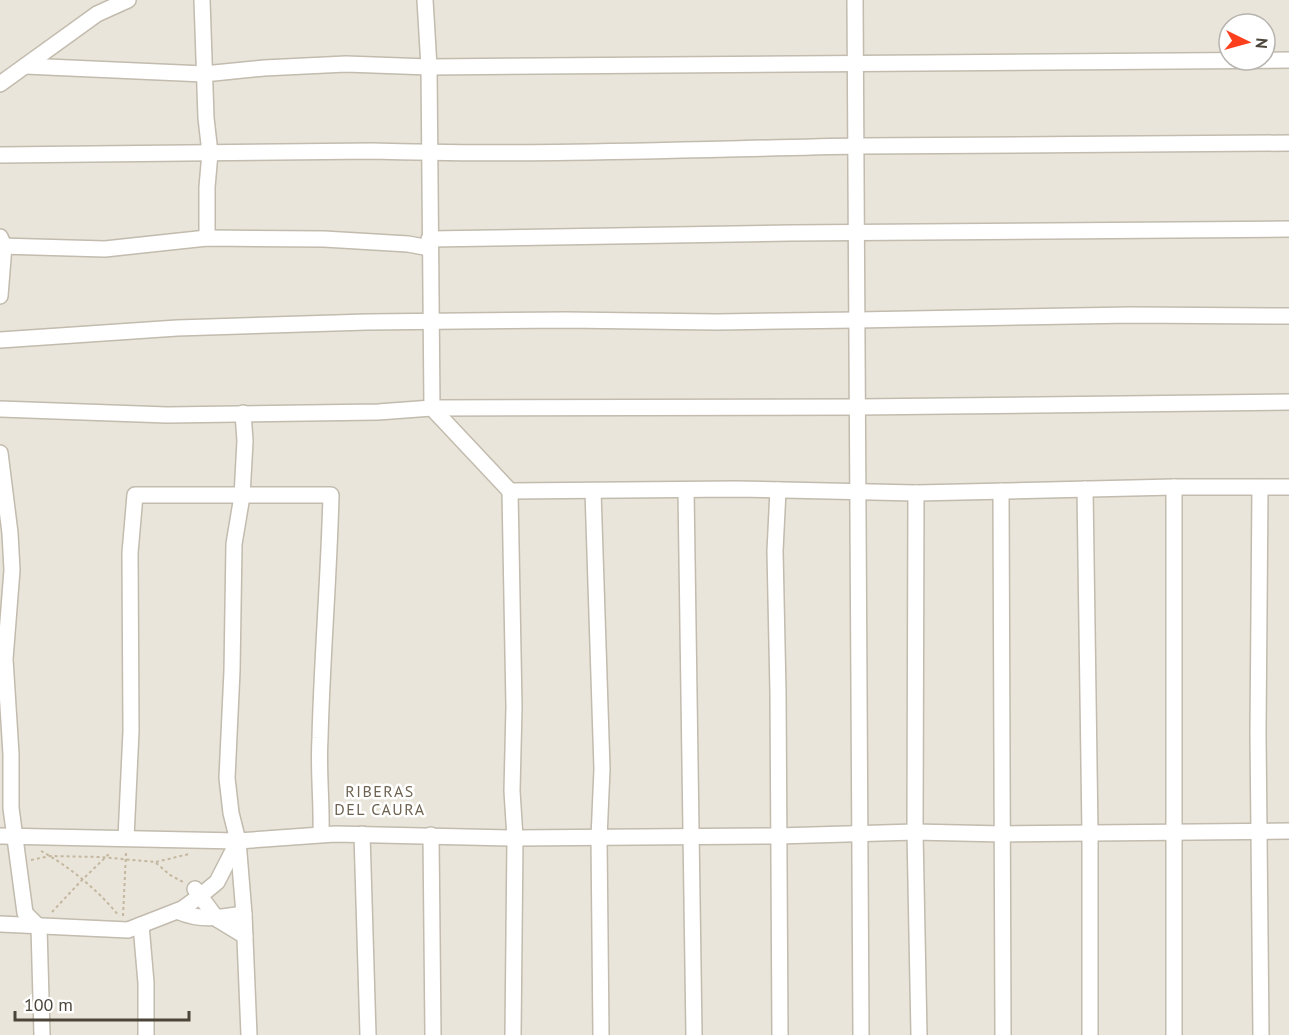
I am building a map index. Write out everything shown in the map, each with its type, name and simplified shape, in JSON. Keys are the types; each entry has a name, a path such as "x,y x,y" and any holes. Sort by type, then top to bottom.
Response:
{"street":[{"path":"0,84 97,14 128,0"},
{"path":"201,0 210,153 207,238"},
{"path":"425,0 429,66 432,408 510,492 514,663 512,791 515,838 513,1035"},
{"path":"855,0 861,1035"},
{"path":"25,66 204,74 346,64 429,66 1289,60"},
{"path":"0,155 372,151 429,153 856,146 1289,143"},
{"path":"0,296 1,243 105,249 207,238 324,239 408,244 857,232 1289,229"},
{"path":"0,340 177,328 367,322 566,320 717,322 1131,315 1289,316"},
{"path":"0,409 167,415 378,412 432,408 858,407 1289,402"},
{"path":"243,413 245,441 242,496 234,544 227,778 231,813 238,841 249,1035"},
{"path":"0,453 10,532 12,570 6,659 11,754 11,808 7,836 18,868 25,913 39,927 42,1035"},
{"path":"510,492 778,490 916,493 1174,487 1289,487"},
{"path":"1173,1035 1174,487"},
{"path":"1260,488 1261,1035"},
{"path":"1085,489 1090,833 1090,1035"},
{"path":"686,490 694,1035"},
{"path":"778,490 775,551 780,1035"},
{"path":"593,491 601,700 602,769 599,838 601,1035"},
{"path":"1001,491 1003,1035"},
{"path":"916,493 915,832 919,1035"},
{"path":"126,838 131,731 130,552 135,495 331,495 320,741 321,834"},
{"path":"7,836 238,841 321,834 599,838 915,832 1003,834 1289,831"},
{"path":"362,834 368,1035"},
{"path":"431,835 433,1035"},
{"path":"0,924 122,931 141,925 177,911 198,893 217,882 238,841"},
{"path":"198,893 217,919 244,936"},
{"path":"177,911 193,918 217,919 243,914"},
{"path":"141,925 146,983 146,1035"}],"path":[{"path":"122,931 126,838"},
{"path":"39,927 82,880 126,838"},
{"path":"41,850 63,863 113,909 118,916 122,931"},
{"path":"18,868 31,860 50,856 155,862 198,893"}],"shaded area":[{"path":"0,0 1289,0 1289,1035 0,1035"}],"district":[{"name":"RIBERAS DEL CAURA","path":"380,800"}]}
